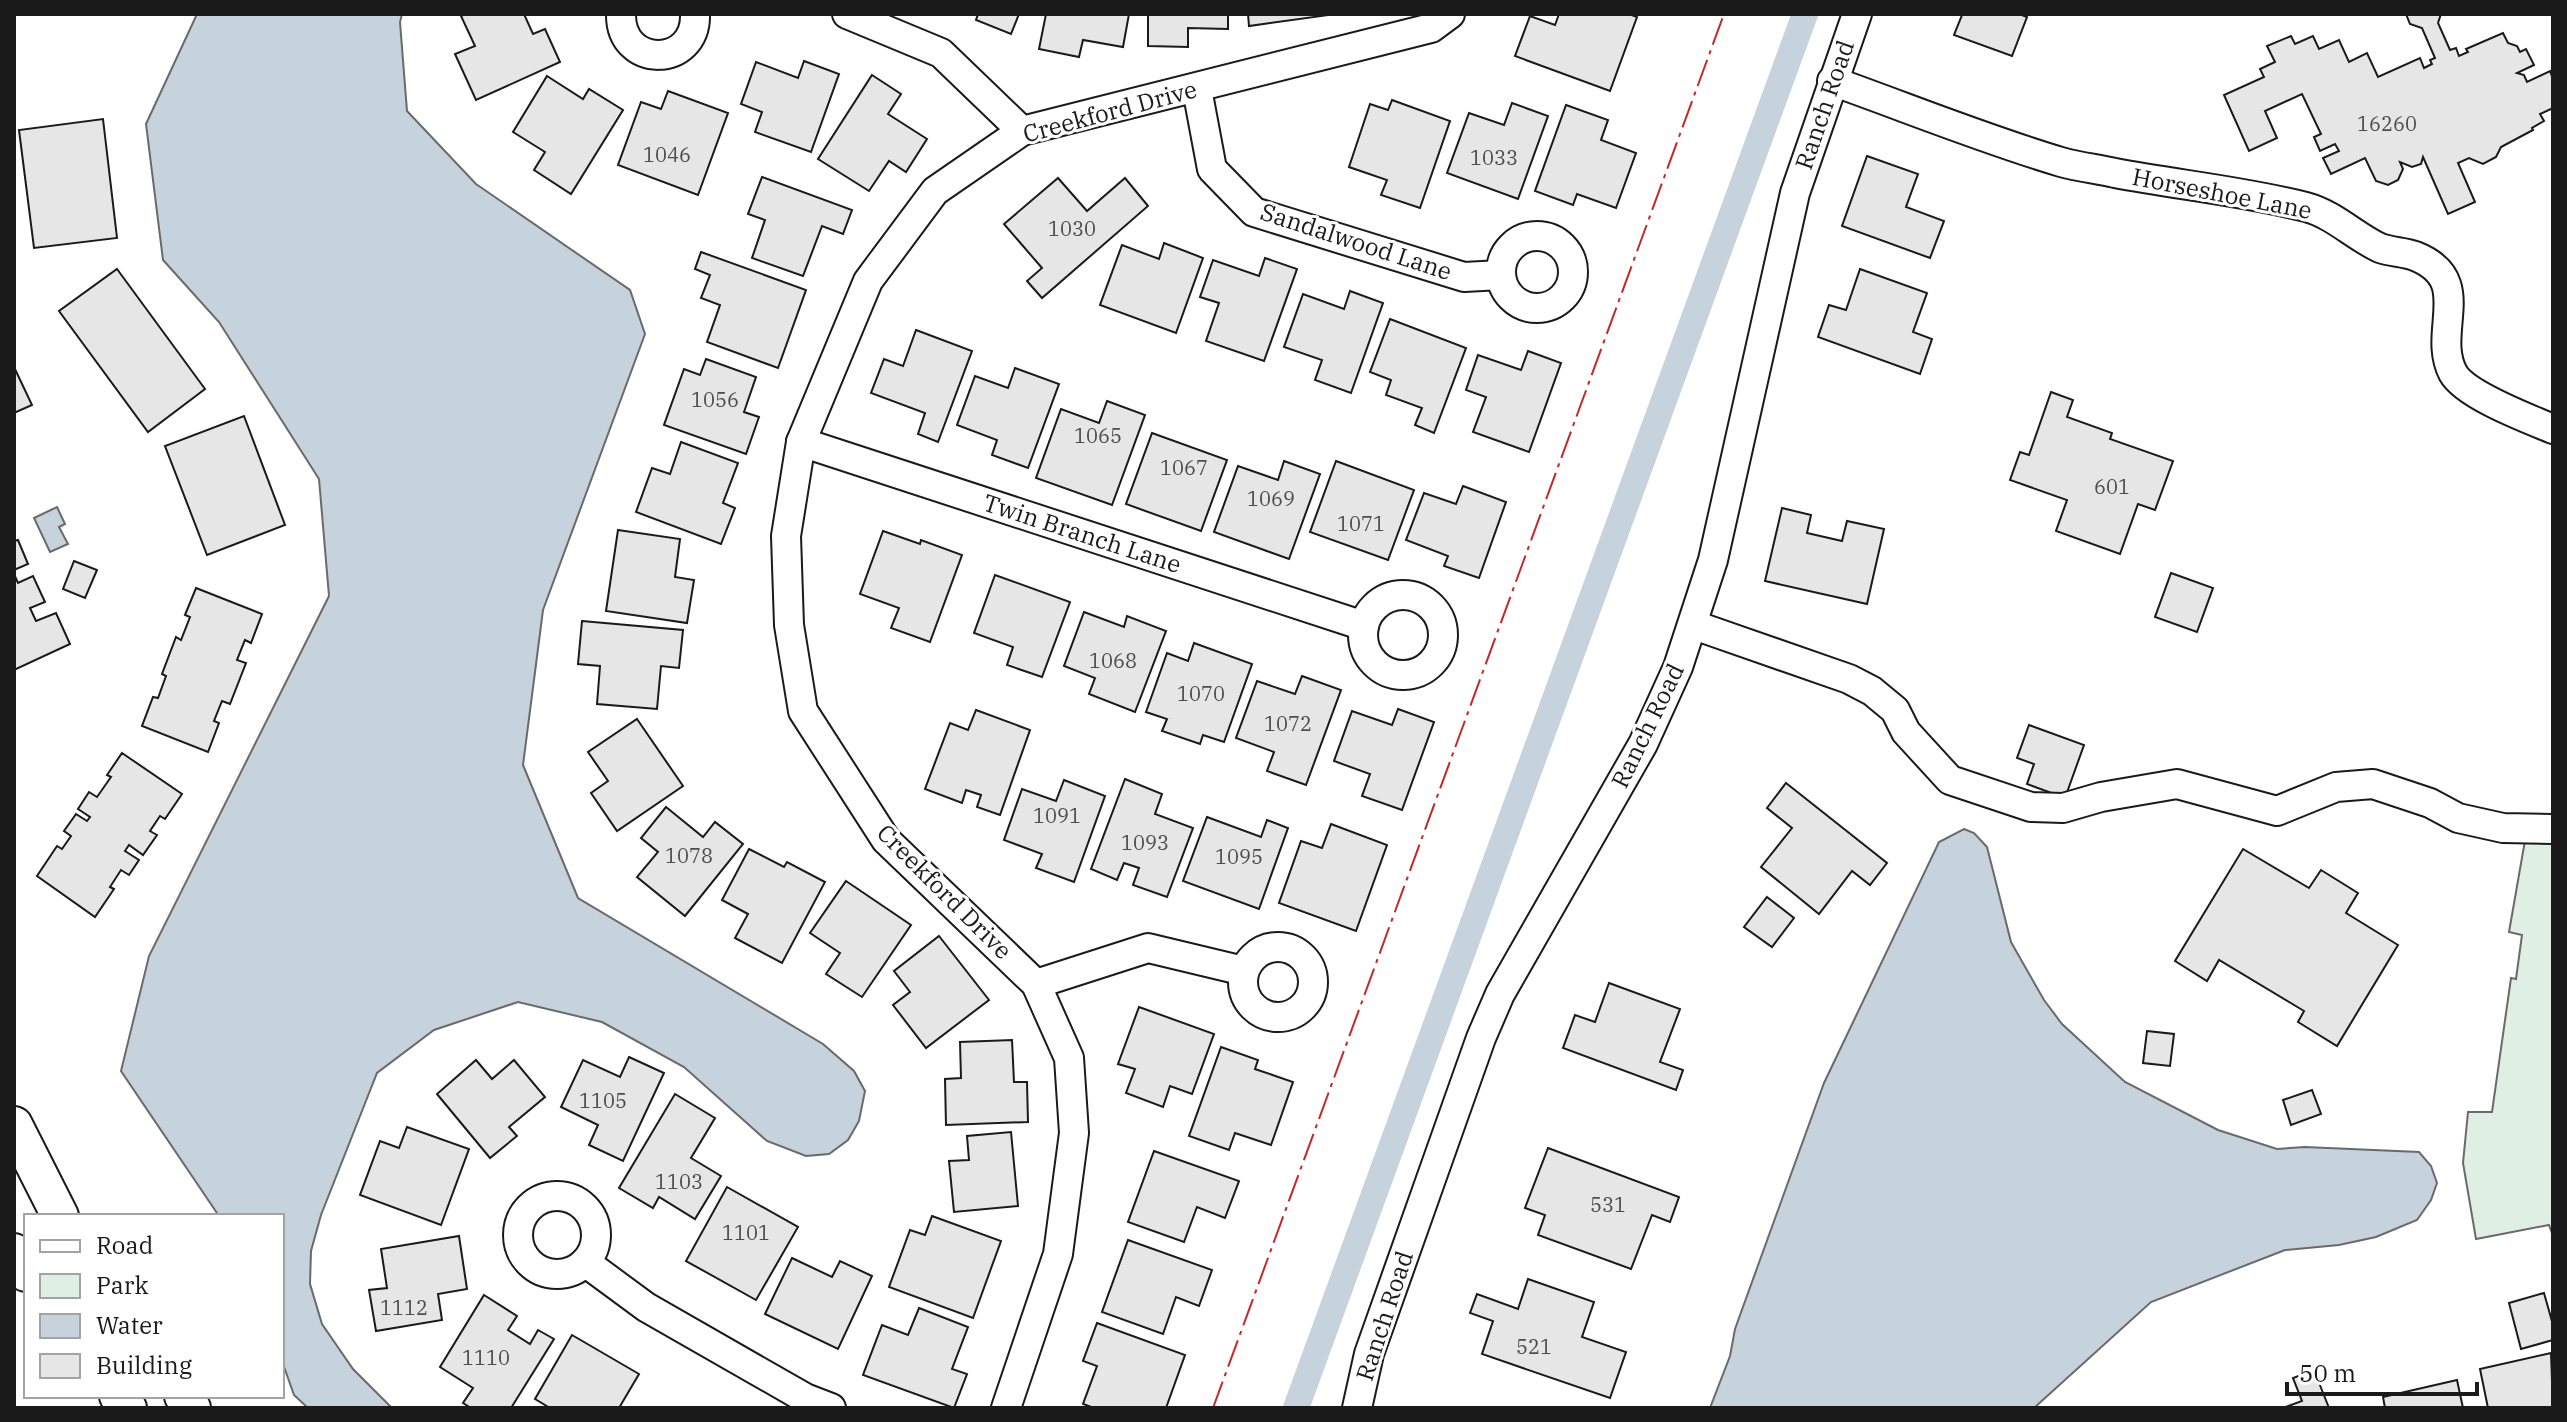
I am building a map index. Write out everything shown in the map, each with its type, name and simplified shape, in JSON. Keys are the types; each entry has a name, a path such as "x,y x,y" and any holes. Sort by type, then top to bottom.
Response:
{"main road":[{"path":"14,1125 59,1214"}],"street":[{"path":"621,14 627,39 635,47 657,56 668,54 688,42 695,14"},
{"path":"847,14 941,53 1022,131"},
{"name":"Creekford Drive","path":"1006,1408 1058,1254 1074,1133 1069,1058 1036,984 886,840 803,711 789,625 786,536 801,442 868,281 935,191 1022,131 1431,28 1450,14"},
{"name":"Ranch Road","path":"1357,1408 1369,1354 1481,1038 1500,994 1643,744 1694,625 1713,560 1795,193 1857,14"},
{"name":"Horseshoe Lane","path":"1832,81 2063,162 2310,208 2336,219 2382,249 2415,256 2436,268 2449,288 2446,340 2454,374 2478,395 2553,429"},
{"name":"Sandalwood Lane","path":"1197,89 1212,169 1254,212 1464,277 1501,275"},
{"name":"Twin Branch Lane","path":"801,442 1364,626"},
{"path":"1694,625 1849,679 1872,691 1895,710 1906,732 1950,780 2031,807 2063,808 2101,797 2177,784 2277,811 2336,787 2373,784 2430,803 2458,818 2503,828 2553,829"},
{"path":"1036,984 1148,948 1244,971"},
{"path":"585,1262 646,1307 805,1398 831,1408"}],"green space":[{"path":"2527,829 2553,829 2553,1236 2549,1225 2476,1239 2463,1163 2468,1112 2492,1112 2511,978 2516,979 2522,935 2509,932"}],"water":[{"path":"197,14 402,14 400,22 407,111 476,184 630,290 645,334 543,610 523,765 578,898 823,1044 854,1071 865,1091 859,1121 848,1140 829,1154 806,1156 767,1141 684,1067 602,1022 518,1002 434,1030 377,1073 321,1215 311,1251 310,1284 322,1324 353,1369 392,1408 308,1408 294,1395 284,1367 284,1214 218,1214 121,1071 149,956 329,596 319,479 219,322 163,260 146,124"},
{"path":"57,507 65,524 59,527 68,544 50,552 34,518"},
{"path":"1964,829 1974,833 1987,847 2011,942 2044,1000 2062,1024 2125,1082 2218,1130 2277,1149 2305,1147 2419,1152 2431,1166 2437,1183 2431,1200 2417,1220 2376,1237 2339,1245 2285,1250 2151,1302 2034,1408 1710,1408 1730,1356 1735,1329 1824,1083 1939,842"}],"building":[{"path":"524,14 533,34 545,29 560,62 476,100 455,54 475,46 461,16"},
{"path":"978,14 1019,14 1011,34 976,20"},
{"path":"1046,14 1129,14 1123,47 1083,40 1079,57 1039,49"},
{"path":"1148,14 1228,14 1228,29 1188,28 1188,47 1148,46"},
{"path":"1248,14 1329,14 1329,15 1249,26"},
{"path":"1559,14 1629,14 1637,17 1610,91 1515,56 1530,16 1555,25"},
{"path":"1959,14 2019,14 2027,17 2012,56 1954,35 1962,15"},
{"path":"2406,14 2441,14 2438,23 2450,50 2456,48 2459,56 2468,52 2466,49 2503,33 2508,43 2517,46 2520,52 2526,49 2534,65 2517,73 2524,75 2527,82 2550,71 2553,79 2553,108 2540,114 2544,121 2501,147 2496,157 2483,164 2469,158 2458,163 2475,202 2448,214 2423,157 2421,164 2412,167 2400,162 2403,169 2398,180 2388,185 2376,181 2365,158 2331,174 2323,158 2339,151 2335,144 2320,151 2314,137 2321,134 2302,94 2265,111 2277,138 2249,151 2224,95 2264,77 2260,69 2275,62 2267,46 2291,36 2295,44 2313,36 2319,49 2339,40 2349,62 2367,53 2378,77 2420,58 2424,68 2432,64 2430,60 2435,58 2422,28 2410,24"},
{"path":"804,61 839,74 811,152 755,132 762,112 741,104 756,62 798,78"},
{"path":"872,75 901,94 888,114 927,139 906,172 889,161 869,191 818,159"},
{"path":"547,76 583,99 589,89 623,110 571,194 534,170 545,152 513,132"},
{"path":"668,91 728,113 698,195 618,165 641,102 661,109"},
{"path":"1392,100 1450,121 1420,208 1381,195 1387,180 1349,167 1370,104 1388,110"},
{"path":"1512,103 1548,116 1518,199 1447,173 1469,113 1504,125"},
{"path":"1566,105 1608,120 1601,140 1636,153 1616,208 1577,194 1573,205 1535,191"},
{"path":"103,119 117,238 34,248 19,130"},
{"path":"1867,156 1918,174 1906,207 1944,221 1930,258 1842,226"},
{"path":"762,177 852,210 843,234 822,226 803,276 752,258 765,220 748,214"},
{"path":"1058,178 1087,211 1125,178 1148,206 1042,298 1027,281 1042,268 1004,224"},
{"path":"1164,243 1203,258 1176,333 1100,305 1122,245 1159,259"},
{"path":"701,252 806,290 778,368 707,342 720,305 701,298 710,275 695,269"},
{"path":"1265,258 1297,269 1264,361 1206,341 1219,303 1200,297 1213,260 1259,276"},
{"path":"117,269 205,389 148,432 59,311"},
{"path":"1860,269 1927,293 1913,332 1932,339 1920,374 1818,337 1829,305 1846,310"},
{"path":"1350,291 1383,303 1351,393 1315,380 1322,360 1284,347 1303,294 1344,309"},
{"path":"1390,319 1466,348 1434,433 1415,425 1422,408 1386,395 1391,380 1370,372"},
{"path":"916,330 972,351 938,442 918,434 925,413 871,393 884,359 903,366"},
{"path":"1528,351 1561,363 1529,452 1473,432 1486,397 1466,390 1478,355 1521,370"},
{"path":"706,359 756,377 744,412 759,417 746,454 664,425 684,369 700,375"},
{"path":"14,367 32,405 14,413"},
{"path":"1015,368 1059,384 1028,468 992,455 997,440 957,425 975,376 1008,388"},
{"path":"2051,392 2073,400 2067,417 2112,433 2110,439 2173,461 2155,510 2138,504 2120,554 2056,531 2067,500 2010,480 2020,452 2029,455"},
{"path":"1107,401 1145,415 1112,505 1036,478 1061,409 1099,423"},
{"path":"244,416 285,525 207,555 165,446"},
{"path":"1152,433 1227,460 1201,531 1126,504"},
{"path":"681,442 738,463 723,503 735,508 721,544 636,512 652,468 670,474"},
{"path":"1284,461 1320,474 1289,559 1214,532 1238,466 1278,480"},
{"path":"1336,461 1414,490 1388,560 1310,532"},
{"path":"1463,486 1506,502 1479,578 1444,566 1448,556 1406,540 1424,493 1456,504"},
{"path":"1782,508 1811,515 1807,533 1842,541 1847,521 1884,529 1867,604 1765,581"},
{"path":"618,530 680,539 675,577 694,580 687,623 606,611"},
{"path":"883,531 920,544 921,540 962,555 930,642 891,628 899,608 860,594"},
{"path":"18,540 28,564 14,570 14,541"},
{"path":"74,561 97,570 85,598 63,589"},
{"path":"2171,573 2213,588 2197,632 2155,617"},
{"path":"14,574 18,583 33,576 45,602 30,608 36,621 56,613 70,644 14,670"},
{"path":"995,575 1070,602 1042,677 1007,665 1013,647 974,633"},
{"path":"196,588 262,614 251,643 245,640 237,660 246,663 230,704 222,701 214,721 219,723 208,752 142,726 153,697 158,698 166,676 162,674 176,637 181,640 190,617 185,615"},
{"path":"1084,612 1124,627 1127,616 1166,631 1135,712 1089,694 1095,678 1064,666"},
{"path":"582,621 683,630 679,668 661,666 657,709 597,704 600,666 578,664"},
{"path":"1194,643 1252,664 1224,742 1203,735 1200,744 1162,731 1167,719 1146,712 1167,653 1188,661"},
{"path":"1302,676 1341,690 1306,785 1267,771 1274,752 1236,738 1257,681 1295,694"},
{"path":"1398,709 1434,722 1402,810 1362,796 1370,774 1334,761 1352,711 1392,725"},
{"path":"976,710 1030,730 1000,815 977,807 981,795 966,790 962,803 925,789 950,723 968,730"},
{"path":"637,719 683,786 617,831 591,793 608,781 588,752"},
{"path":"2029,725 2084,745 2065,798 2027,784 2034,764 2017,758"},
{"path":"122,753 182,794 165,819 160,816 150,831 157,835 143,855 129,845 125,851 139,860 129,875 121,870 110,887 114,889 95,917 37,876 57,846 62,849 71,836 64,831 76,814 87,821 90,817 78,809 89,792 97,797"},
{"path":"1125,779 1162,794 1155,814 1193,828 1167,897 1133,885 1139,868 1124,863 1117,880 1091,869"},
{"path":"1064,780 1105,796 1074,882 1036,868 1042,854 1004,840 1022,789 1056,801"},
{"path":"1786,783 1887,863 1870,885 1852,871 1819,914 1761,867 1792,828 1767,808"},
{"path":"666,807 703,837 715,822 743,844 685,916 637,877 658,852 641,838"},
{"path":"1207,817 1261,837 1267,820 1288,828 1259,909 1183,881"},
{"path":"1331,824 1387,845 1356,931 1279,903 1301,841 1322,848"},
{"path":"749,849 784,867 787,862 825,882 782,963 735,938 748,914 722,900"},
{"path":"2243,849 2309,888 2321,870 2358,893 2346,913 2398,945 2337,1046 2298,1022 2304,1011 2219,960 2207,981 2175,961"},
{"path":"846,881 911,925 862,997 826,974 840,953 810,933"},
{"path":"1767,897 1794,918 1772,947 1744,927"},
{"path":"939,936 989,1000 926,1048 893,1005 910,992 894,971"},
{"path":"1609,983 1680,1009 1660,1062 1683,1070 1676,1090 1563,1048 1575,1015 1595,1022"},
{"path":"1139,1007 1214,1034 1192,1094 1170,1086 1163,1107 1126,1093 1135,1069 1118,1064"},
{"path":"2147,1031 2174,1034 2170,1066 2143,1063"},
{"path":"1012,1040 1014,1082 1027,1082 1028,1122 946,1125 945,1079 961,1078 960,1042"},
{"path":"1221,1047 1258,1060 1255,1069 1293,1082 1271,1145 1235,1133 1229,1150 1189,1136"},
{"path":"629,1057 664,1073 623,1161 589,1145 598,1125 561,1107 583,1060 620,1077"},
{"path":"476,1060 492,1079 514,1060 545,1097 509,1127 517,1136 490,1158 437,1094"},
{"path":"2312,1090 2321,1114 2291,1125 2283,1100"},
{"path":"675,1094 715,1118 691,1158 721,1176 695,1219 659,1197 653,1208 619,1188"},
{"path":"407,1127 469,1149 441,1225 360,1195 380,1141 399,1148"},
{"path":"1011,1132 1018,1206 954,1212 949,1161 969,1160 967,1136"},
{"path":"1548,1148 1679,1197 1670,1222 1652,1215 1631,1269 1538,1235 1545,1215 1525,1208"},
{"path":"1154,1151 1239,1181 1225,1218 1197,1207 1184,1242 1128,1222"},
{"path":"727,1187 798,1227 756,1300 686,1261"},
{"path":"932,1216 1001,1241 973,1318 889,1287 910,1230 925,1235"},
{"path":"459,1236 467,1289 438,1294 442,1320 376,1331 369,1290 387,1288 381,1249"},
{"path":"1128,1240 1212,1270 1199,1306 1176,1297 1163,1334 1102,1312"},
{"path":"792,1258 832,1277 840,1261 872,1276 838,1349 765,1314"},
{"path":"1528,1279 1594,1302 1582,1337 1626,1352 1610,1398 1482,1354 1493,1321 1470,1313 1477,1294 1518,1309"},
{"path":"2544,1293 2553,1325 2553,1340 2521,1349 2509,1303"},
{"path":"484,1295 517,1316 508,1330 530,1344 538,1330 554,1339 511,1408 471,1408 463,1403 473,1388 440,1367"},
{"path":"919,1308 968,1327 952,1369 967,1374 954,1408 863,1375 882,1325 908,1335"},
{"path":"1097,1323 1185,1355 1166,1408 1094,1408 1083,1404 1097,1366 1083,1361"},
{"path":"572,1335 639,1374 619,1408 550,1408 535,1399"},
{"path":"2551,1353 2553,1408 2488,1408 2480,1369"},
{"path":"2314,1370 2329,1408 2283,1408 2302,1401 2293,1378"},
{"path":"2457,1380 2463,1408 2385,1408 2383,1397"}],"waterway":[{"path":"1296,1408 1805,14"}],"power":[{"path":"1213,1408 1724,14"}]}
